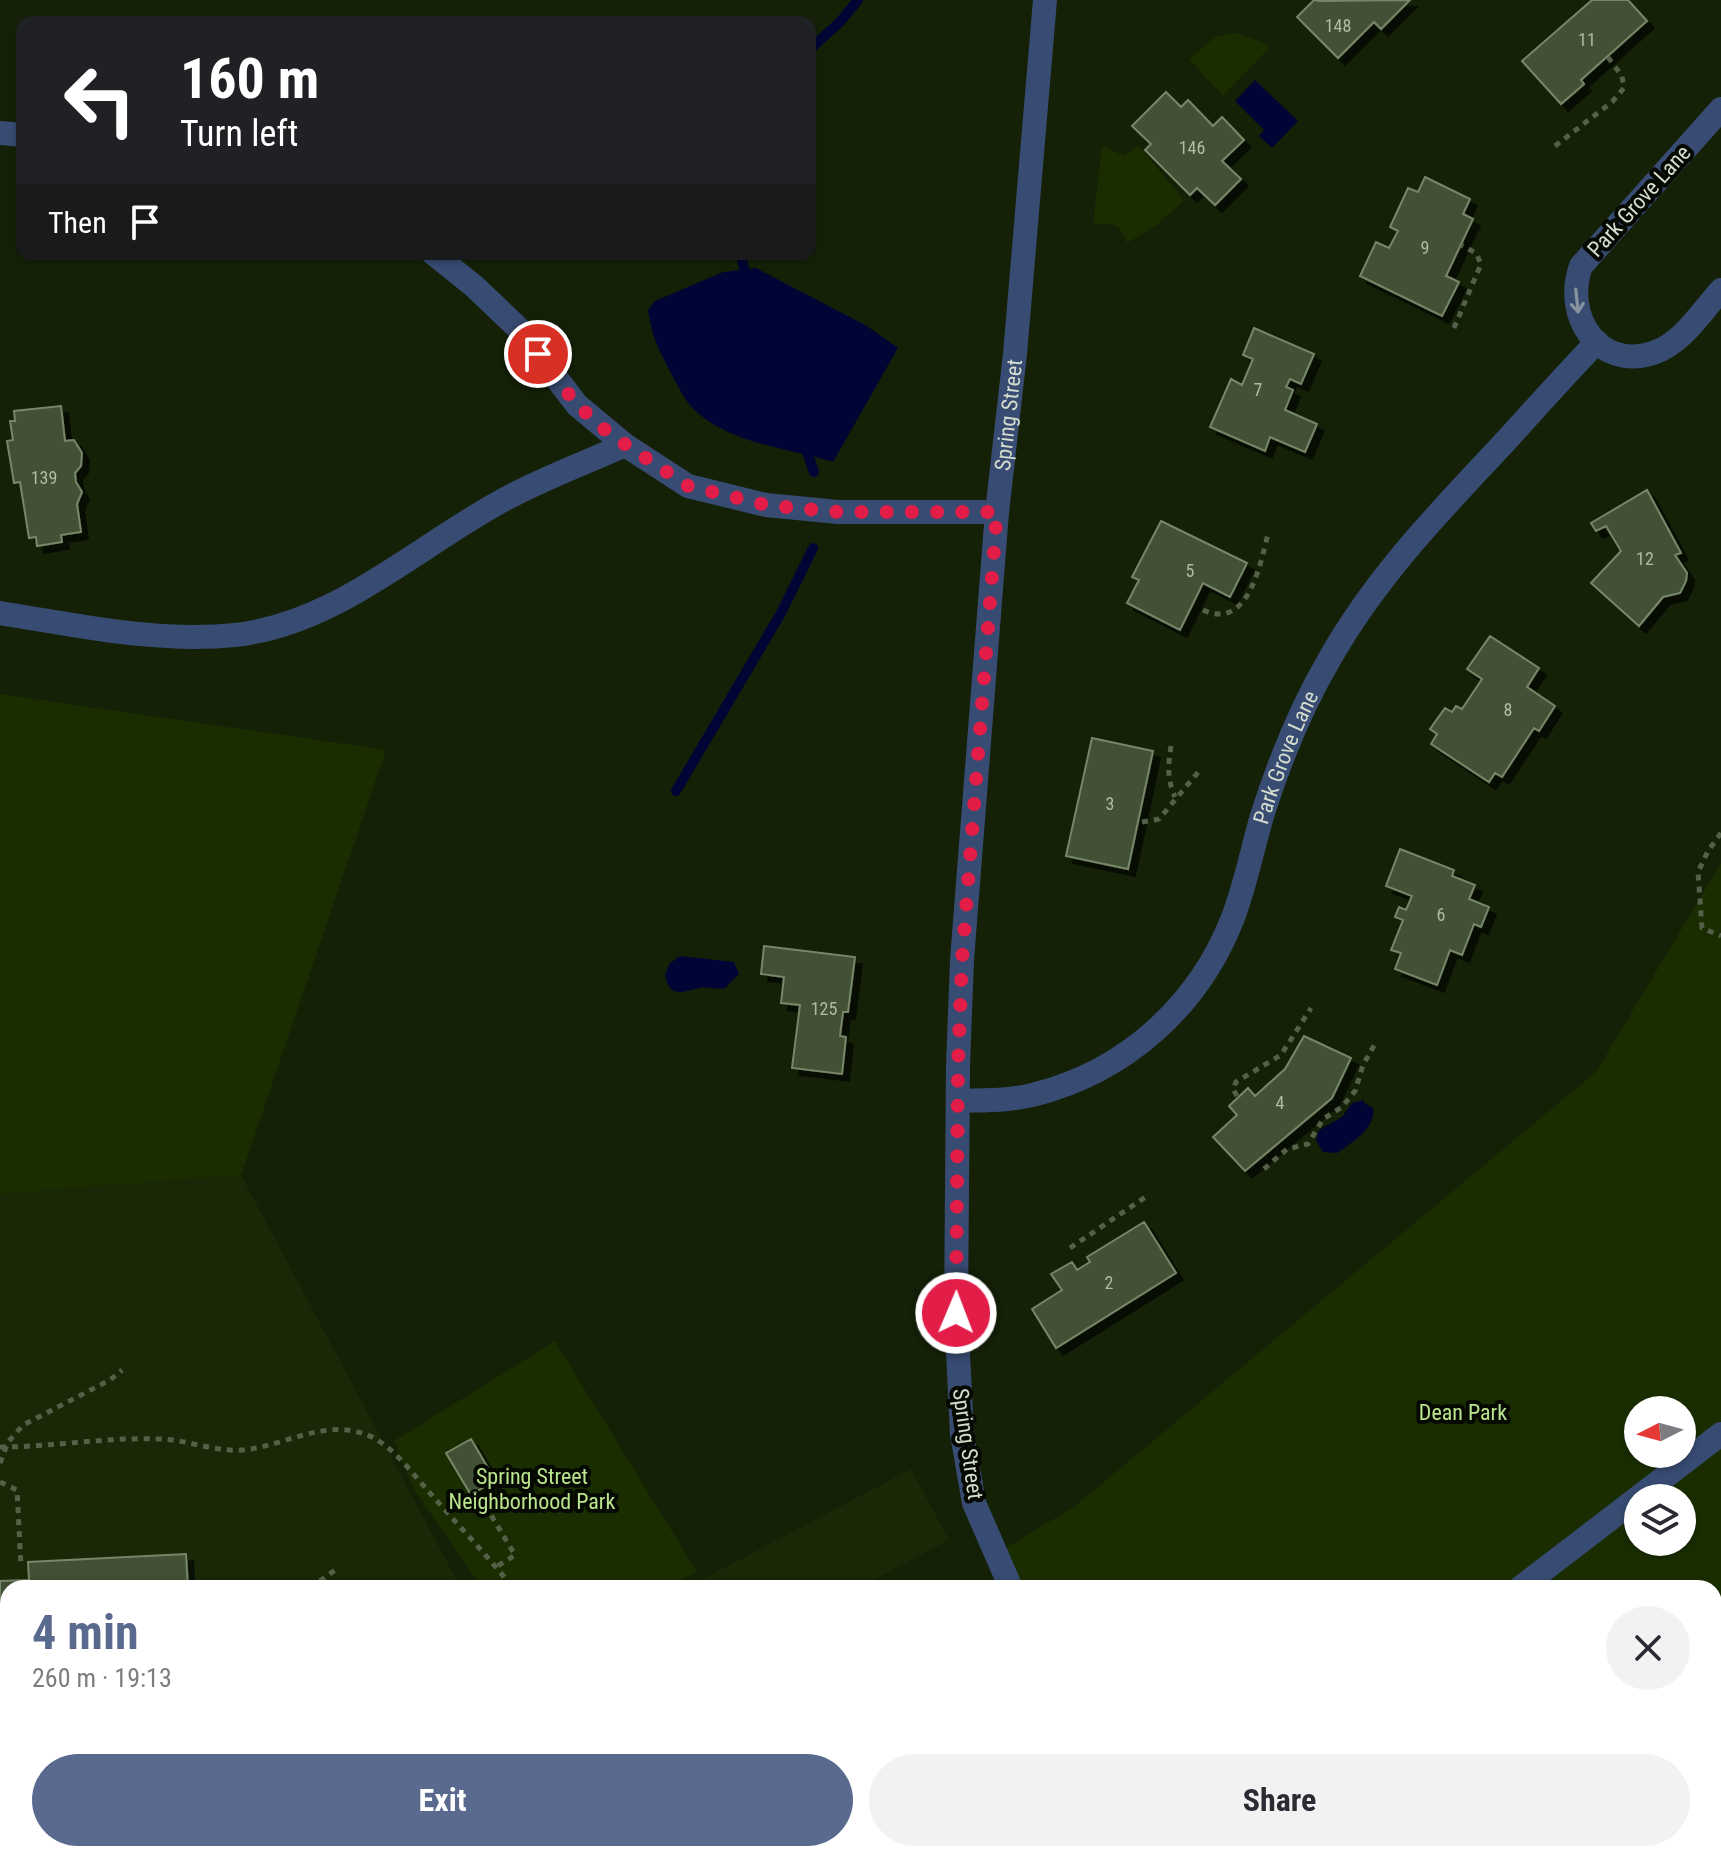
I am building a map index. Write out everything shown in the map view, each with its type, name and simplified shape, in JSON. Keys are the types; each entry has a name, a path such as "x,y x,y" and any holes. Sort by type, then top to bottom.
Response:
{"street":[{"name":"Spring Street","path":"1007,1580 974,1503 962,1434 956,1313 958,1101 962,960 997,512 1015,354 1045,0"},
{"name":"Park Grove Lane","path":"958,1101 1008,1099 1035,1094 1087,1076 1145,1039 1193,990 1209,967 1233,917 1263,814 1301,716 1328,661 1360,609 1396,560 1597,342 1588,334 1577,313 1575,289 1581,266 1721,109"},
{"path":"441,260 519,329 577,405 625,445 688,486 766,505 838,512 997,512"},
{"path":"1597,342 1630,356 1653,353 1675,342 1721,290"},
{"path":"0,613 142,635 234,635 279,627 315,614 416,556 498,502 625,445"},
{"path":"1530,1580 1721,1434"}],"path":[{"path":"1555,146 1612,102 1624,88 1622,76 1607,56"},
{"path":"1454,328 1481,264 1476,253 1461,245"},
{"path":"1203,610 1213,615 1225,614 1241,606 1258,576 1268,534"},
{"path":"1171,746 1169,783 1175,797"},
{"path":"1142,822 1159,819 1200,770"},
{"path":"1721,833 1698,872 1702,928 1721,936"},
{"path":"1237,1096 1233,1089 1236,1082 1281,1055 1311,1008"},
{"path":"1264,1169 1287,1149 1308,1144 1323,1119 1342,1107 1355,1091 1363,1065 1376,1042"},
{"path":"1070,1248 1147,1196"},
{"path":"0,1463 3,1447 23,1425 110,1380 122,1370"},
{"path":"3,1447 122,1438 166,1439 243,1450 315,1431 341,1428 374,1438 402,1462 507,1580"},
{"path":"0,1482 17,1490 21,1567"},
{"path":"479,1495 515,1555 496,1567"},
{"path":"321,1580 338,1568"}],"shaded area":[{"path":"1255,80 1298,121 1272,148 1259,136 1264,130 1235,101"},
{"path":"756,268 867,326 898,348 833,462 746,439 714,424 688,402 658,346 648,310 655,301 723,272"},
{"path":"680,956 734,962 739,974 725,988 673,991 665,975 670,963"},
{"path":"1364,1100 1373,1108 1367,1128 1337,1153 1323,1152 1316,1140 1319,1130 1342,1117 1352,1103"},
{"path":"241,1175 457,1580 0,1580 0,1194"},
{"path":"911,1469 949,1540 873,1580 701,1580"}],"green space":[{"path":"1236,33 1264,43 1269,48 1223,96 1189,59 1215,37"},
{"path":"1102,146 1124,156 1139,146 1184,200 1158,224 1127,243 1122,231 1115,226 1093,224"},
{"path":"0,694 386,750 241,1175 0,1194"},
{"name":"Dean Park","path":"1721,863 1721,1580 1007,1580 994,1555 1075,1506 1596,1072"},
{"name":"Spring Street Neighborhood Park","path":"555,1341 697,1572 682,1580 476,1580 415,1491 394,1441"}],"building":[{"path":"1314,0 1410,0 1381,29 1374,22 1338,58 1297,17"},
{"path":"1592,0 1628,0 1647,21 1581,80 1584,84 1561,104 1522,61"},
{"path":"1166,92 1181,107 1188,100 1213,126 1222,117 1244,140 1222,161 1241,179 1215,205 1197,188 1190,195 1145,150 1151,144 1132,126"},
{"path":"1425,177 1470,199 1463,214 1473,219 1446,276 1459,282 1442,316 1360,276 1376,242 1389,248 1398,231 1390,227 1408,188 1418,192"},
{"path":"1254,328 1314,354 1301,384 1290,379 1286,387 1293,390 1285,410 1317,424 1305,452 1270,437 1265,451 1210,427 1231,379 1242,385 1253,359 1243,355"},
{"path":"61,406 65,441 74,440 82,453 81,466 75,473 82,492 77,504 81,532 61,535 62,542 37,546 36,537 29,538 20,482 14,483 7,441 13,440 10,421 15,421 14,411"},
{"path":"1647,490 1681,553 1675,555 1687,573 1680,593 1663,597 1639,626 1591,583 1621,551 1606,526 1596,531 1591,523"},
{"path":"1161,521 1247,563 1230,597 1203,583 1180,630 1127,603 1139,580 1132,577"},
{"path":"1490,636 1539,668 1527,687 1555,706 1539,731 1534,728 1502,777 1495,773 1489,782 1431,744 1437,734 1430,729 1445,708 1452,712 1456,706 1462,709 1482,679 1467,669"},
{"path":"1092,738 1153,751 1128,869 1066,856"},
{"path":"1400,849 1454,870 1452,876 1475,885 1469,899 1489,907 1481,927 1474,924 1462,955 1450,950 1437,985 1395,969 1401,953 1391,950 1403,920 1395,917 1399,907 1406,910 1412,896 1386,886"},
{"path":"764,946 855,957 848,1012 843,1012 840,1036 846,1037 842,1074 792,1068 800,1005 781,1003 784,977 761,974"},
{"path":"1304,1036 1351,1058 1332,1098 1245,1171 1213,1137 1237,1115 1229,1106 1248,1088 1255,1096 1285,1069"},
{"path":"1144,1222 1176,1273 1056,1348 1032,1309 1062,1290 1051,1274 1072,1262 1077,1270 1090,1262 1087,1257"},
{"path":"471,1439 495,1480 471,1495 446,1453"},
{"path":"186,1554 188,1580 29,1580 28,1562"}],"waterway":[{"path":"816,44 858,0"},
{"path":"742,260 746,279"},
{"path":"803,441 814,472"},
{"path":"676,791 781,613 813,548"}],"route":[{"path":"538,354 577,405 611,435 688,486 766,505 838,512 997,512 962,960 956,1313"}]}
